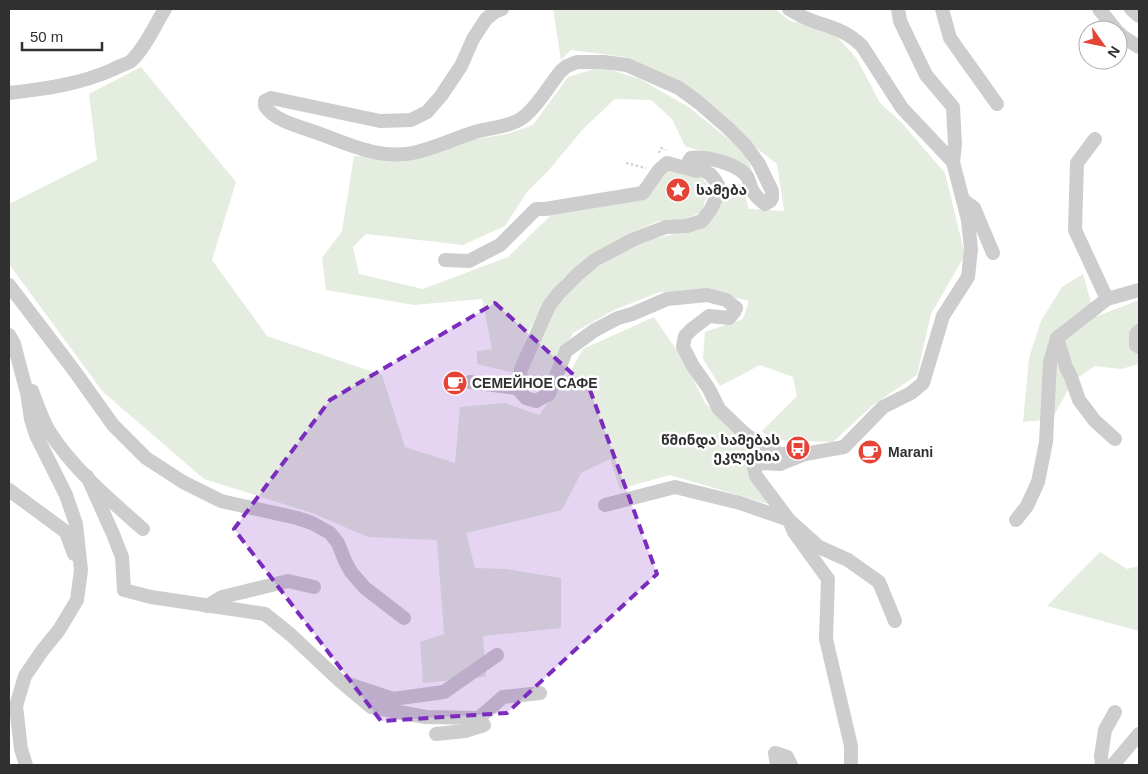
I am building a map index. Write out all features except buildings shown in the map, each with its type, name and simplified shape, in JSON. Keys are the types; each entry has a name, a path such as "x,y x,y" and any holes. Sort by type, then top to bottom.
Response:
{"street":[{"path":"9,93 74,83 100,75 131,61 144,45 164,9"},
{"path":"502,9 486,19 473,39 461,66 442,96 427,112 410,120 380,121 276,98 265,101 264,106 268,111 288,122 350,146 370,152 416,153 475,132 516,122 528,114 561,71 567,66 577,62 604,62 627,65 679,88 728,128 746,146 759,164 772,191 770,202 765,204 752,191 746,176 730,165 708,159 693,158 689,160 690,164 710,174 718,185 717,196 711,209 702,220 687,226 666,228 634,238 595,260 578,274 549,306 521,369 517,388"},
{"path":"789,9 803,17 838,29 854,38 862,46 902,108 953,162"},
{"path":"470,382 517,388 526,398 536,400 550,394 566,351 595,330 618,318 667,299 707,295 726,300 736,308 728,318 710,316 692,328 685,336 683,347 719,408 759,445 780,454 804,454 844,447 883,407 912,393 923,383 943,316 968,277 971,249 968,220 953,162 955,145 953,107 926,75 900,21 898,9"},
{"path":"942,9 950,38 997,104"},
{"path":"1099,9 1108,20"},
{"path":"1131,9 1139,16"},
{"path":"1128,40 1139,47"},
{"path":"1094,139 1077,163 1075,230 1106,299"},
{"path":"445,260 469,261 500,245 536,209 545,210 643,194 667,162 710,174"},
{"path":"963,199 974,208 993,253"},
{"path":"9,285 113,425 146,458 183,482 221,501 297,518 312,523 330,533 338,544 350,572 365,588 404,618"},
{"path":"1016,520 1027,506 1038,482 1046,442 1050,362 1057,338 1106,299 1139,290"},
{"path":"1139,331 1136,334 1136,345 1139,347"},
{"path":"1057,338 1079,400 1095,420 1115,439"},
{"path":"11,339 49,429 66,454 116,506 143,529"},
{"path":"11,339 27,392 31,419 36,435 66,495 76,524 81,570 77,600 59,630 25,676 16,706 21,748 26,765"},
{"path":"804,454 780,464 761,463 754,468 756,476 789,520 819,547 848,560 879,582 895,621"},
{"path":"87,476 122,557 124,590 151,597 265,614 371,707 426,717 478,718 503,697 540,694"},
{"path":"605,505 675,487 740,503 789,520 794,532 828,579 826,639 851,746 851,765"},
{"path":"9,490 66,532 81,570"},
{"path":"207,606 222,597 288,581 314,587"},
{"path":"340,681 393,699 444,692 497,654"},
{"path":"1102,765 1101,756 1105,730 1116,712"},
{"path":"436,734 465,731 484,725 478,718"},
{"path":"1113,765 1139,734"},
{"path":"776,759 787,756 791,765"}],"highlighted area":[{"path":"495,303 590,390 657,574 507,713 381,721 234,529 330,400"}],"shaded area":[{"path":"553,9 775,9 790,21 833,32 857,59 880,103 901,122 945,173 965,255 931,314 917,375 873,405 833,442 772,440 762,431 797,396 793,377 760,365 720,386 703,359 705,332 743,319 749,301 707,291 660,292 614,310 573,333 546,381 530,383 525,372 548,316 582,277 640,242 700,228 726,186 741,184 749,209 784,211 777,164 750,143 716,108 680,82 625,57 571,50 561,60"},
{"path":"141,67 236,182 212,260 267,336 382,375 405,447 455,463 460,407 505,403 539,415 565,381 583,349 654,317 684,361 705,403 745,440 778,456 744,462 775,506 670,475 620,489 610,459 581,473 562,510 466,533 475,568 507,569 561,578 561,628 483,636 486,677 423,683 420,642 444,634 437,540 368,537 312,513 204,479 103,392 9,264 9,204 97,160 89,94"},
{"path":"601,67 640,79 690,108 743,151 752,170 724,158 685,146 672,119 651,100 615,99 584,128 548,171 527,192 505,226 463,245 366,234 353,247 359,274 423,289 508,257 550,216 542,209 638,190 660,163 695,173 711,186 701,212 683,221 659,221 630,233 608,250 563,278 529,330 514,373 477,364 477,351 492,349 482,299 414,305 326,290 322,258 342,231 354,156 394,159 464,141 507,134 533,125 568,77"},
{"path":"1083,274 1095,317 1139,300 1139,364 1121,369 1095,366 1073,381 1052,419 1023,422 1029,358 1041,321 1062,287"},
{"path":"1100,552 1127,569 1139,566 1139,631 1047,606"}],"place":[{"name":"სამება","path":"678,190"},
{"name":"СЕМЕЙНОЕ САФЕ","path":"455,383"},
{"name":"წმინდა სამებას ეკლესია","path":"798,448"},
{"name":"Marani","path":"870,452"}]}
